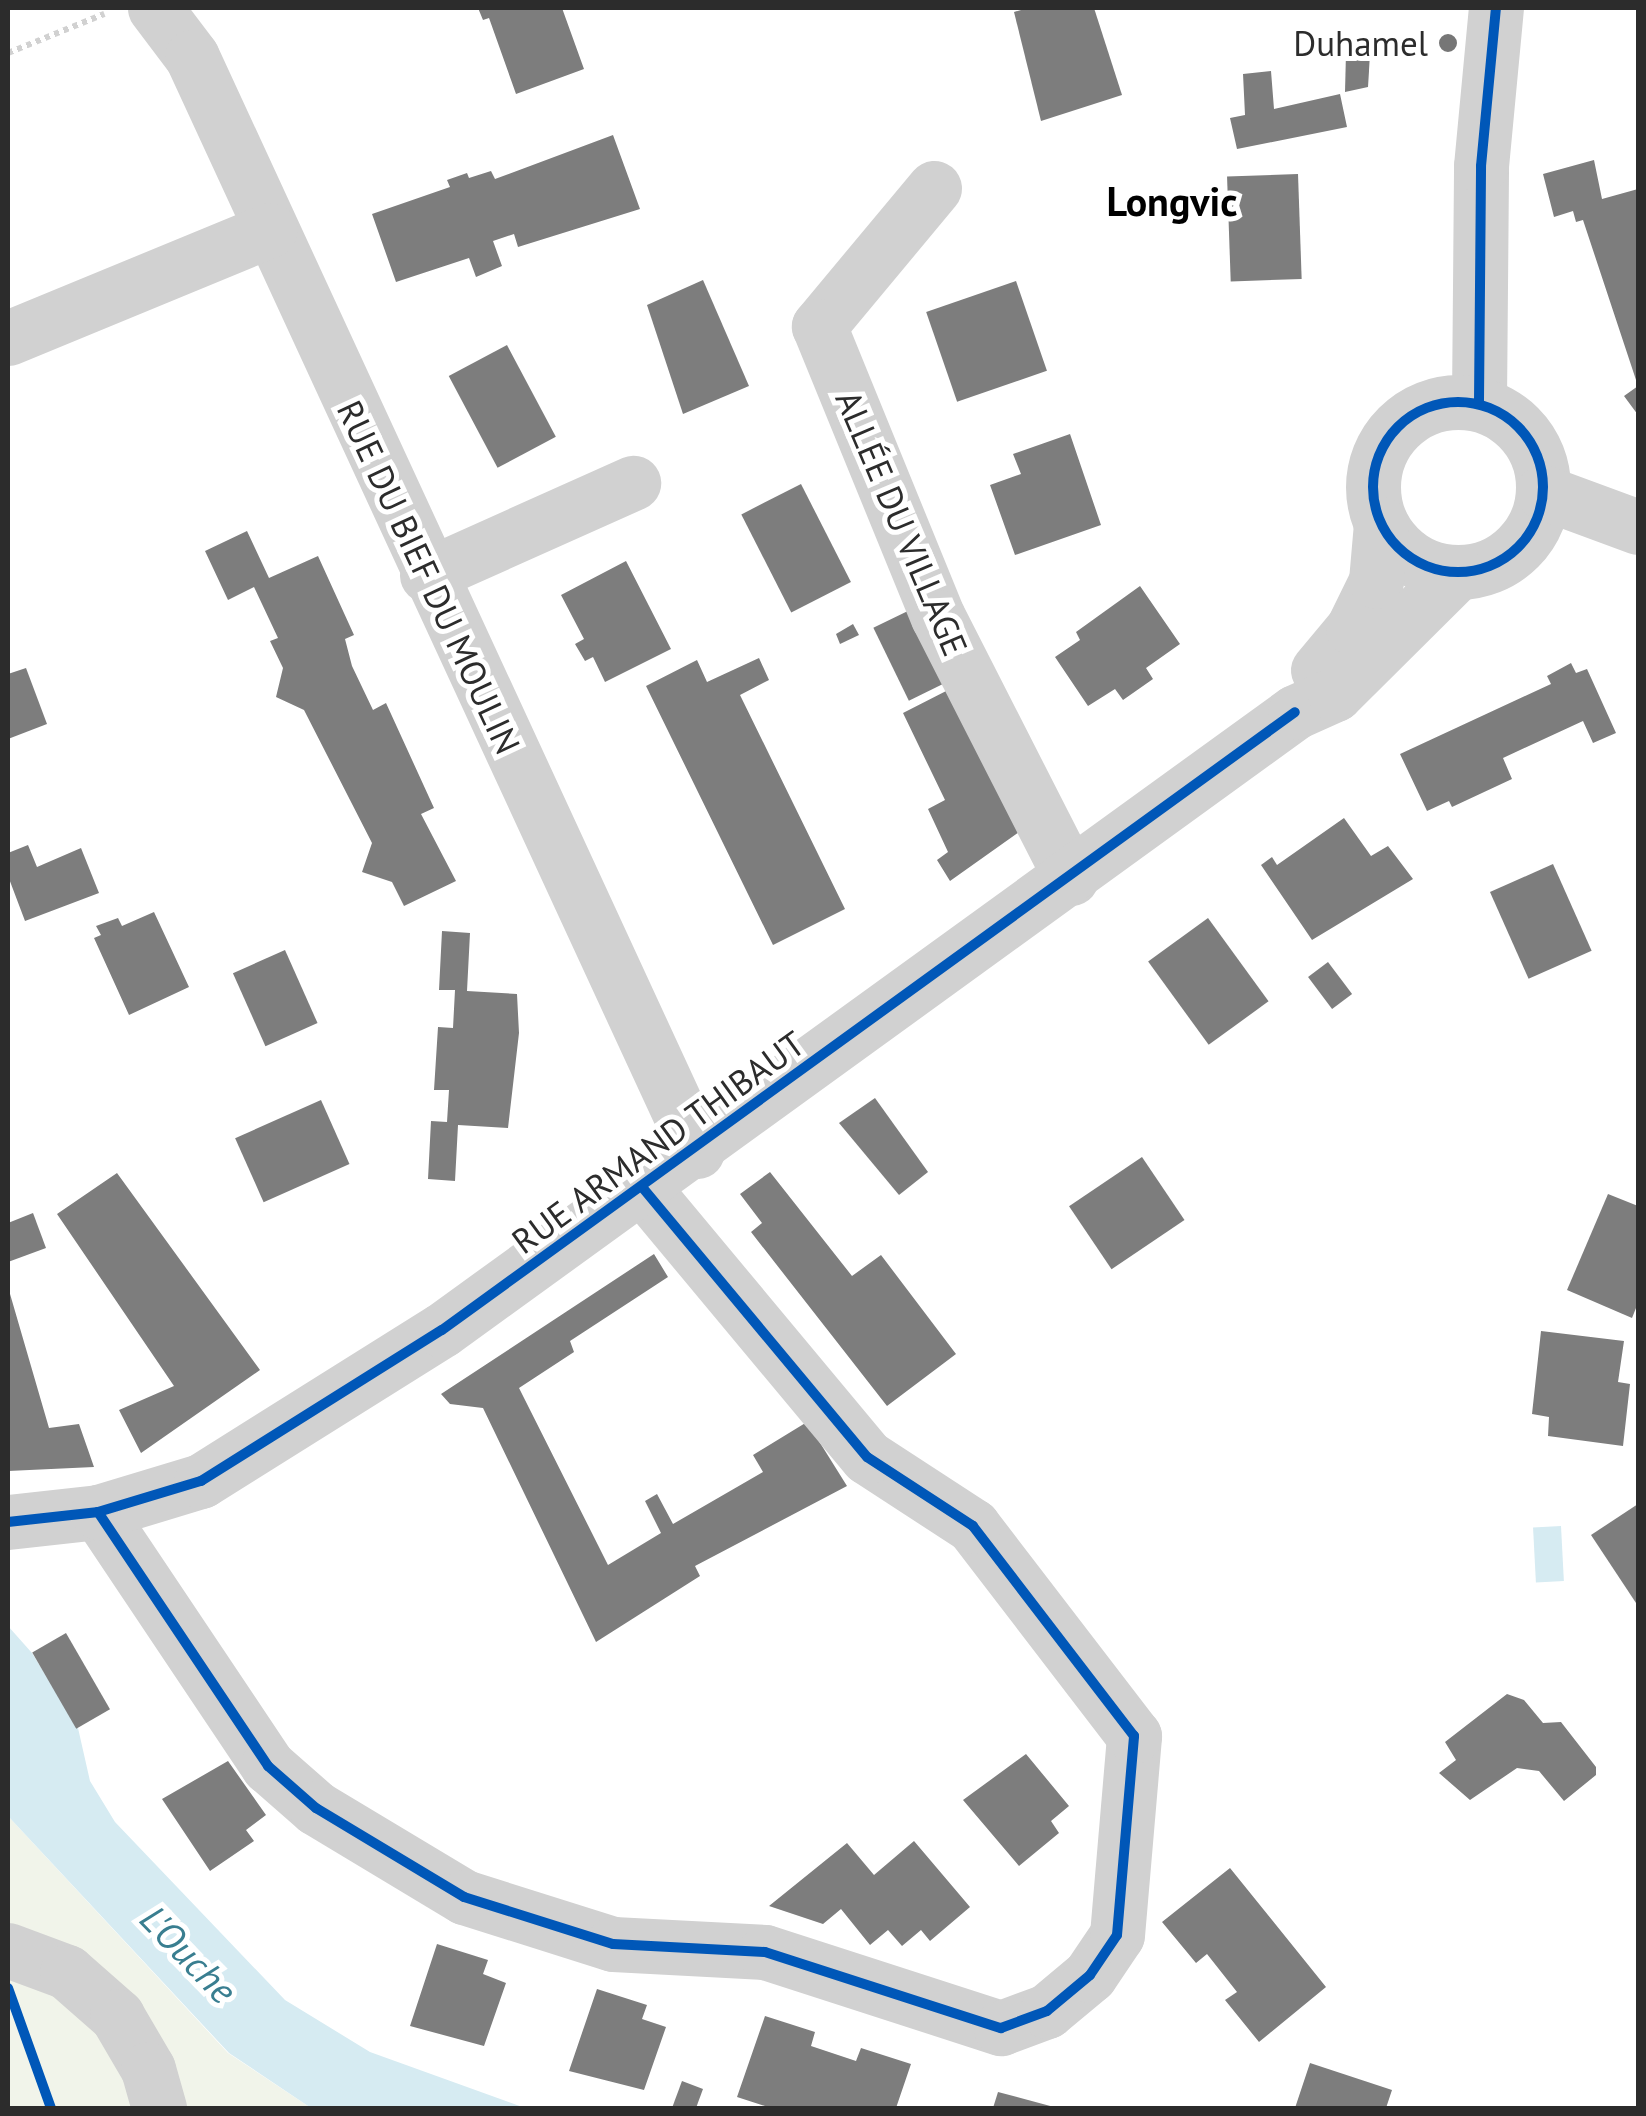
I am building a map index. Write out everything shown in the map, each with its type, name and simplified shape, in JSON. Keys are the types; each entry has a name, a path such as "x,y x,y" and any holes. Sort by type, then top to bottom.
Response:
{"street":[{"name":"RUE DU BIEF DU MOULIN","path":"156,8 192,57 427,575 696,1150"},
{"path":"1479,401 1480,166 1496,8"},
{"name":"ALLÉE DU VILLAGE","path":"934,188 819,326 938,617 1070,878"},
{"path":"8,338 270,230"},
{"path":"1479,401 1526,435 1544,492 1532,530 1513,553 1457,573 1410,558 1382,524 1371,482 1385,441 1405,419 1432,406 1479,401"},
{"path":"427,575 633,483"},
{"path":"1544,492 1638,527"},
{"name":"RUE ARMAND THIBAUT","path":"1295,712 1376,581 1382,524"},
{"name":"RUE ARMAND THIBAUT","path":"8,1522 98,1512 202,1481 442,1330 644,1189 1295,712 1335,694 1457,573"},
{"path":"98,1512 268,1766 316,1808 464,1897 612,1944 765,1952 1001,2028 1047,2012 1090,1974 1117,1935 1134,1736 973,1526 867,1457 644,1189"},
{"path":"8,1950 68,1972 117,2016 148,2069 158,2108"}],"path":[{"path":"8,52 121,8"}],"shaded area":[{"path":"8,1816 228,2053 311,2108 8,2108"}],"water":[{"path":"1561,1526 1564,1581 1536,1582 1533,1527"},
{"name":"L'Ouche","path":"8,1626 32,1653 78,1728 90,1781 115,1822 285,2000 370,2052 525,2108 311,2108 229,2053 8,1816"}],"building":[{"path":"478,8 562,8 584,69 516,94 489,18 483,20"},
{"path":"1028,8 1094,8 1122,95 1041,121 1014,12"},
{"path":"1346,53 1370,54 1368,87 1345,92"},
{"path":"1271,71 1274,109 1340,94 1347,127 1237,149 1230,118 1245,115 1243,74"},
{"path":"613,135 640,209 518,247 514,234 493,241 502,266 476,277 469,258 396,282 372,214 450,187 447,180 467,173 469,178 491,171 495,179"},
{"path":"1594,160 1602,199 1638,189 1638,386 1583,220 1576,222 1573,211 1554,217 1543,174"},
{"path":"1298,174 1302,279 1231,281 1227,176"},
{"path":"703,280 749,386 683,414 647,305"},
{"path":"1016,281 1047,371 957,402 926,312"},
{"path":"507,345 556,437 498,468 449,376"},
{"path":"1638,386 1638,415 1624,396"},
{"path":"1070,434 1101,525 1015,555 990,485 1021,474 1013,454"},
{"path":"801,484 851,582 791,612 741,514"},
{"path":"247,531 269,578 318,556 354,635 345,639 352,666 373,710 386,703 434,808 421,814 456,881 404,906 392,882 362,872 372,843 304,710 276,697 283,668 270,641 278,638 254,587 228,600 205,551"},
{"path":"626,561 671,649 605,682 593,657 585,661 575,644 584,639 561,595"},
{"path":"1140,586 1180,644 1146,668 1153,679 1123,700 1115,689 1088,706 1055,657 1080,640 1076,632"},
{"path":"912,609 948,682 909,701 873,628"},
{"path":"853,624 859,635 840,644 836,634"},
{"path":"759,658 769,680 740,695 845,909 773,945 646,686 697,660 707,682"},
{"path":"1571,663 1576,673 1587,669 1616,733 1593,743 1583,721 1503,758 1512,779 1452,807 1449,801 1427,811 1400,754 1551,684 1547,676"},
{"path":"26,668 47,724 8,739 8,674"},
{"path":"952,688 1022,830 950,881 937,860 948,852 928,809 945,800 903,713"},
{"path":"1344,818 1371,856 1388,846 1413,879 1312,940 1261,865 1272,857 1277,865"},
{"path":"28,845 37,867 81,848 99,893 25,921 8,876 8,853"},
{"path":"1553,864 1592,951 1529,979 1490,892"},
{"path":"154,912 189,987 129,1015 94,938 101,935 96,926 118,918 122,926"},
{"path":"1208,918 1269,1001 1209,1045 1148,961"},
{"path":"442,931 470,933 467,991 517,994 519,1033 508,1128 458,1125 455,1181 428,1179 431,1121 447,1122 449,1090 434,1090 438,1027 453,1028 455,990 439,990"},
{"path":"285,950 318,1023 265,1046 233,973"},
{"path":"1328,962 1352,994 1332,1009 1308,977"},
{"path":"875,1098 928,1172 899,1195 839,1123"},
{"path":"321,1100 349,1164 264,1202 235,1138"},
{"path":"1142,1157 1184,1220 1112,1269 1069,1206"},
{"path":"770,1172 852,1276 881,1255 956,1354 887,1406 751,1232 762,1223 740,1194"},
{"path":"117,1173 260,1370 141,1453 119,1410 174,1386 57,1214"},
{"path":"1608,1194 1638,1206 1638,1303 1632,1318 1567,1290"},
{"path":"33,1213 46,1248 8,1262 8,1223"},
{"path":"654,1254 668,1277 570,1341 574,1352 519,1388 608,1565 661,1533 645,1501 657,1494 673,1524 763,1472 753,1455 807,1422 847,1486 695,1566 700,1576 596,1642 483,1408 450,1404 441,1394"},
{"path":"8,1287 49,1428 79,1424 94,1467 8,1471"},
{"path":"1541,1331 1624,1341 1618,1382 1630,1384 1623,1446 1548,1436 1549,1417 1532,1414"},
{"path":"1638,1504 1638,1606 1591,1535"},
{"path":"66,1633 110,1709 76,1729 32,1652"},
{"path":"1507,1694 1524,1700 1543,1723 1561,1722 1596,1767 1596,1775 1564,1801 1539,1771 1517,1768 1470,1800 1439,1773 1456,1760 1445,1742"},
{"path":"1026,1754 1069,1806 1051,1821 1059,1833 1019,1866 963,1800"},
{"path":"228,1761 266,1815 246,1830 254,1841 210,1871 162,1799"},
{"path":"914,1841 970,1907 930,1941 921,1930 902,1946 888,1930 870,1945 841,1909 823,1924 769,1906 847,1843 874,1875"},
{"path":"1230,1868 1326,1987 1259,2042 1225,2000 1237,1992 1207,1954 1196,1963 1162,1922"},
{"path":"437,1944 488,1960 483,1974 506,1983 484,2046 410,2026"},
{"path":"597,1989 647,2005 642,2019 666,2027 644,2090 569,2071"},
{"path":"765,2016 815,2032 811,2046 856,2061 861,2048 911,2064 896,2108 771,2108 737,2097"},
{"path":"1310,2063 1392,2090 1386,2108 1295,2108"},
{"path":"682,2081 703,2089 696,2108 672,2108"},
{"path":"998,2092 1054,2107 993,2108"}],"cycle path":[{"path":"1479,401 1481,166 1496,8"},
{"path":"1458,402 1491,408 1518,427 1537,454 1543,487 1537,520 1518,547 1491,566 1458,572 1425,566 1398,547 1379,520 1373,487 1379,454 1398,427 1425,408 1458,402"},
{"path":"8,1522 98,1512 201,1481 442,1330 1295,712"},
{"path":"98,1512 268,1766 316,1808 464,1897 613,1944 765,1952 1001,2028 1047,2011 1090,1975 1117,1935 1134,1736 973,1526 867,1457 644,1189"},
{"path":"8,1988 51,2108"}],"place":[{"name":"Duhamel","path":"1448,43"}],"district":[{"name":"Longvic","path":"1172,201"}]}
